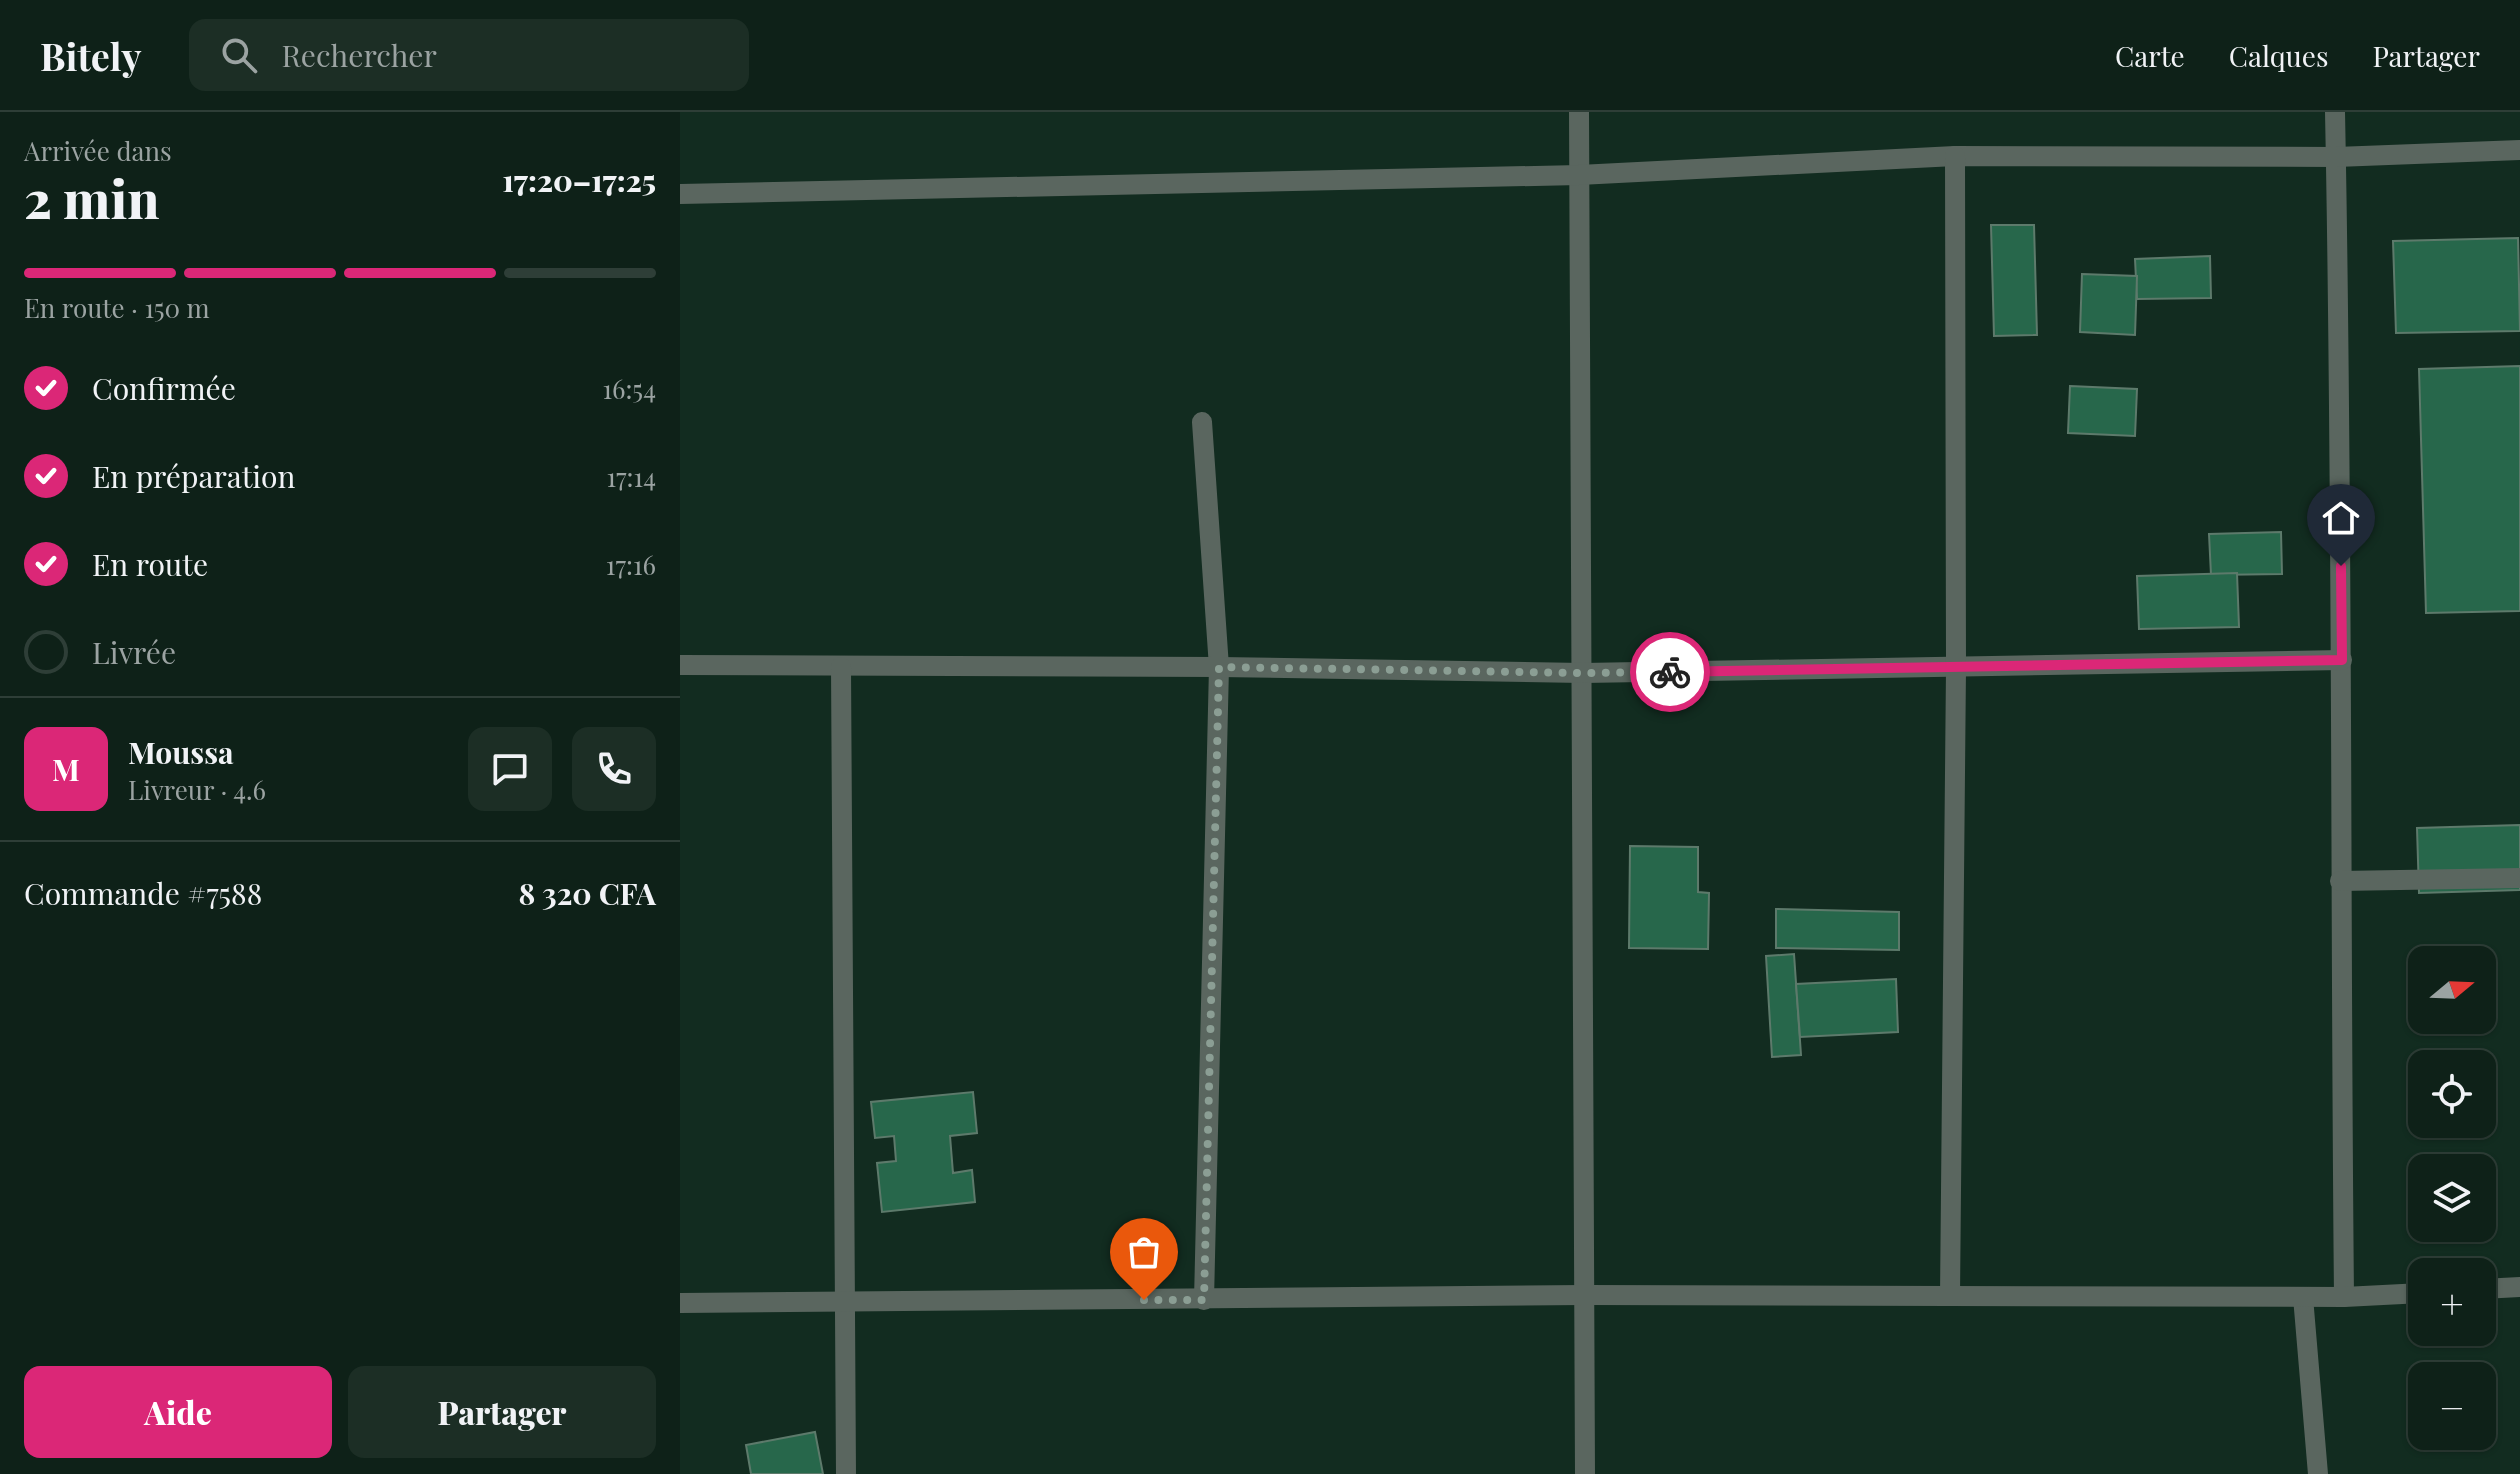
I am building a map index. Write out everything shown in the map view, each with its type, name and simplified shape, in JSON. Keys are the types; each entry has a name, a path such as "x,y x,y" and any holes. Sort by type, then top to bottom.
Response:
{"street":[{"path":"1579,112 1585,1474"},
{"path":"2335,112 2342,660 2340,881 2344,1297"},
{"path":"680,194 1579,175 1955,156 2336,157 2520,150"},
{"path":"1950,1296 1956,668 1955,156"},
{"path":"1202,422 1219,667 1204,1300"},
{"path":"680,665 1219,667 1583,673 2342,660"},
{"path":"841,667 846,1474"},
{"path":"2340,881 2520,878"},
{"path":"2496,1288 2520,1287"},
{"path":"680,1303 1584,1295 2344,1297 2408,1294"},
{"path":"2303,1297 2318,1474"}],"building":[{"path":"1991,225 2034,225 2037,335 1994,336"},
{"path":"2518,238 2520,331 2396,333 2393,241"},
{"path":"2210,256 2211,298 2137,299 2135,259"},
{"path":"2082,274 2137,276 2135,335 2080,332"},
{"path":"2520,366 2520,611 2426,613 2419,369"},
{"path":"2070,386 2137,389 2135,436 2068,433"},
{"path":"2281,532 2282,574 2211,575 2209,534"},
{"path":"2237,573 2239,627 2139,629 2137,576"},
{"path":"2520,825 2520,890 2419,893 2417,828"},
{"path":"1630,846 1698,847 1698,892 1709,893 1708,949 1629,948"},
{"path":"1776,909 1899,912 1899,950 1776,948"},
{"path":"1794,954 1801,1055 1772,1057 1766,956"},
{"path":"1896,979 1898,1032 1800,1037 1796,984"},
{"path":"973,1092 977,1133 950,1136 953,1173 972,1170 975,1202 882,1212 877,1163 896,1161 894,1136 875,1138 871,1102"},
{"path":"815,1432 823,1474 751,1474 746,1445"}],"way so far":[{"path":"1144,1300 1204,1300 1219,667 1670,672"}],"route":[{"path":"1670,672 2342,660 2341,566"}]}
